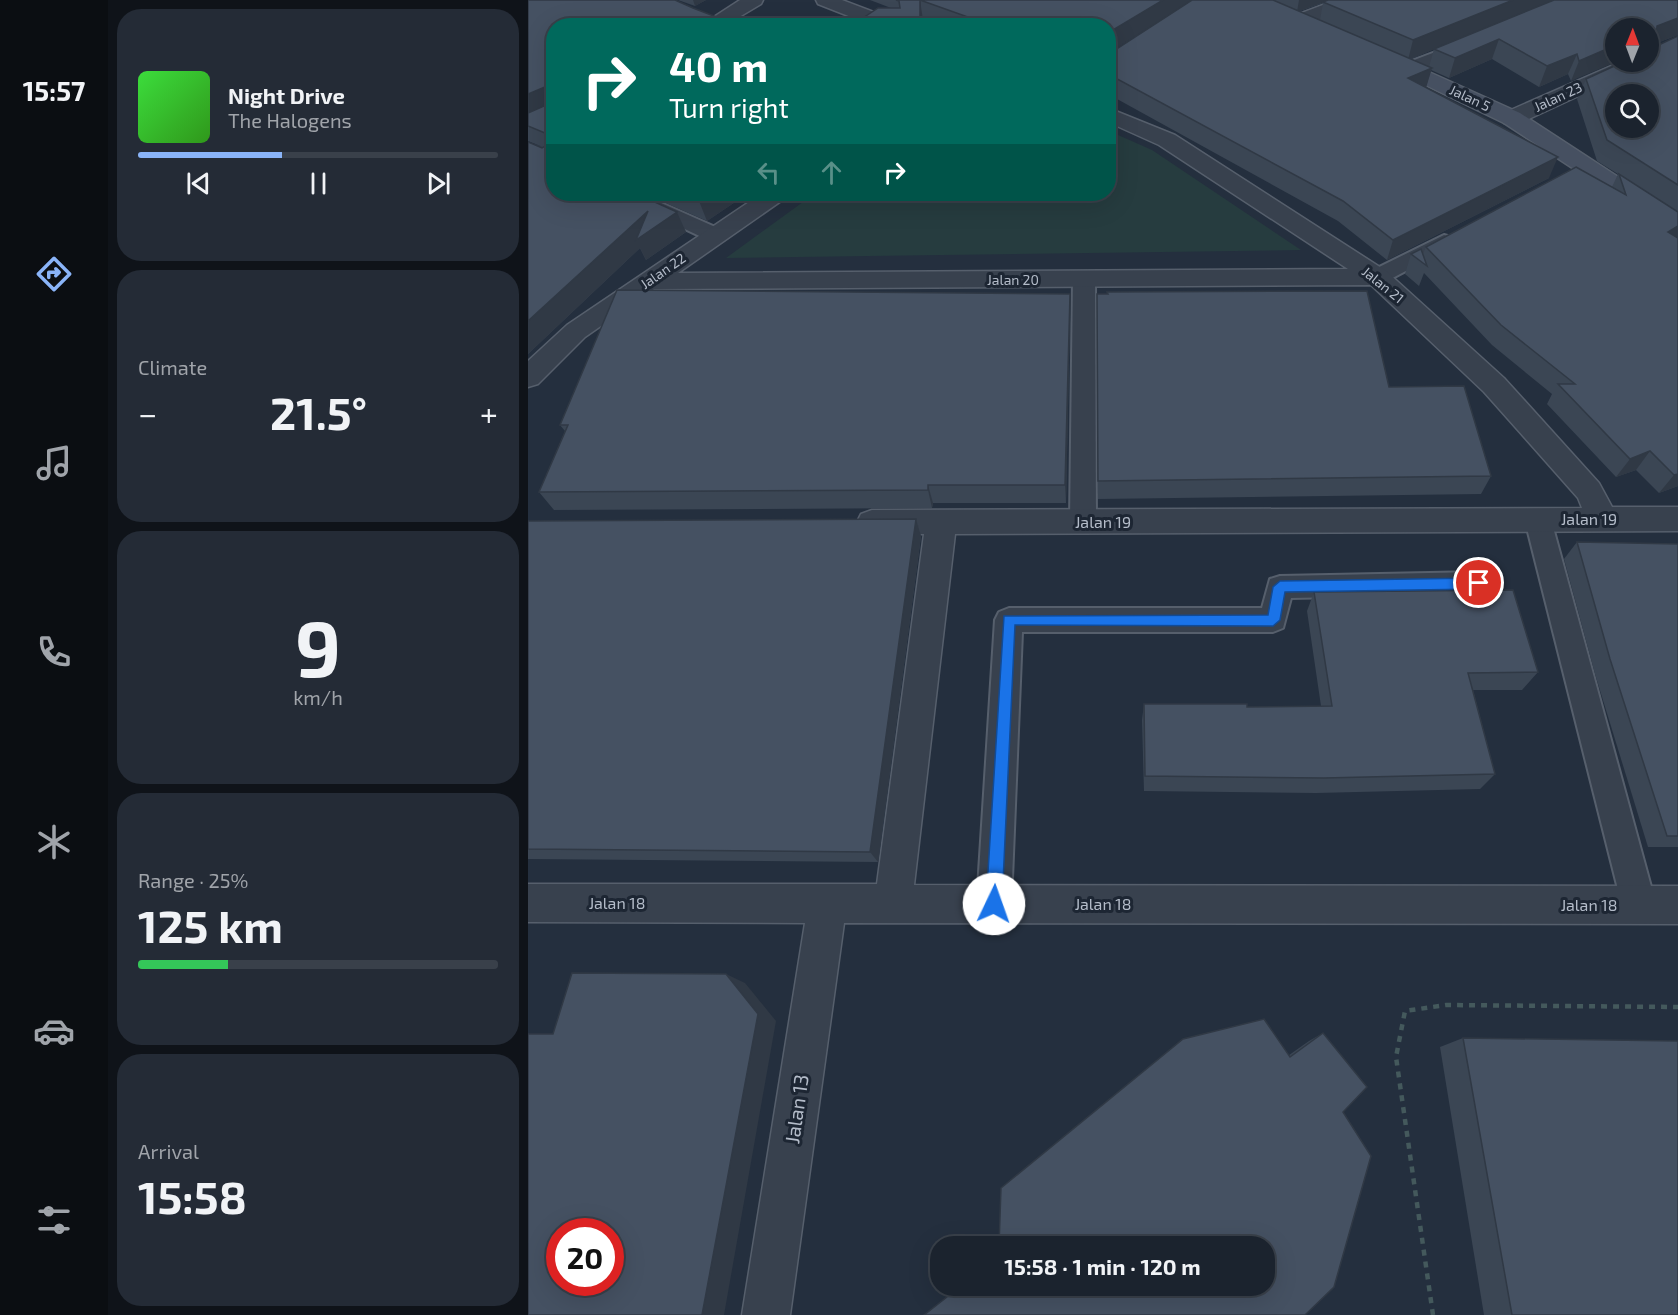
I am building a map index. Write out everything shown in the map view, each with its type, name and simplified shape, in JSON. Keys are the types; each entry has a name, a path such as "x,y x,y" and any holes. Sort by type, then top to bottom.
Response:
{"street":[{"path":"714,18 754,0"},
{"path":"825,0 872,18"},
{"path":"1298,21 1353,0"},
{"path":"1277,13 1320,31"},
{"name":"Jalan 5","path":"1375,54 1512,118 1678,227"},
{"name":"Jalan 23","path":"1512,118 1614,72"},
{"name":"Jalan 21","path":"1116,118 1167,140 1377,278 1494,385 1589,491 1603,519"},
{"name":"Jalan 22","path":"528,377 576,331 766,201"},
{"name":"Jalan 20","path":"648,281 1377,278"},
{"name":"Jalan 19","path":"847,522 1678,519"},
{"path":"893,904 940,522"},
{"name":"Jalan 18","path":"528,903 1678,905"},
{"name":"Jalan 13","path":"766,1315 827,904"}],"lane":[{"path":"1407,69 1481,39"},
{"path":"1565,178 1586,167"},
{"path":"641,201 715,236"},
{"path":"1377,278 1461,234"},
{"path":"1083,522 1084,279"},
{"path":"1538,519 1639,905"},
{"path":"994,904 1009,620 1273,620 1280,587 1479,583"}],"path":[{"path":"1433,1315 1396,1057 1405,1011 1446,1005 1678,1006"}],"green space":[{"path":"1116,134 1152,150 1301,250 726,258 804,201 1116,201"}],"building":[{"path":"528,0 675,0 719,18 546,18 546,201 653,201 677,212 636,240 648,211 528,321 528,142 542,148 545,146 545,133 528,126 528,113 544,106 545,87 528,94"},
{"path":"896,0 920,0 920,18 863,18 878,8 900,8 899,1"},
{"path":"920,0 1163,0 1116,28 1116,18 971,18"},
{"path":"1192,0 1273,0 1432,68 1408,78 1558,157 1393,240 1343,201 1116,78 1116,49"},
{"path":"1328,0 1513,0 1413,40 1323,2"},
{"path":"1554,0 1678,0 1678,18 1659,25 1659,18 1605,18 1605,50 1579,61 1577,54 1547,66 1499,39 1455,58 1434,49"},
{"path":"1678,36 1678,185 1606,138 1659,138 1659,84 1605,84 1605,134 1586,79 1605,70 1659,72 1659,45"},
{"path":"1576,167 1626,195 1619,174 1678,212 1678,226 1668,232 1678,238 1678,474 1674,475 1650,451 1630,459 1558,384 1575,384 1501,325 1426,247"},
{"path":"1421,249 1427,266 1411,254"},
{"path":"617,290 1070,294 1065,485 928,485 928,490 539,492 568,425 560,425"},
{"path":"1367,291 1389,387 1464,386 1491,476 1098,481 1097,294 1108,294 1107,292"},
{"path":"916,519 870,852 528,849 528,521"},
{"path":"1577,542 1678,544 1678,836 1667,836 1610,659"},
{"path":"1513,590 1538,672 1468,673 1495,774 1324,778 1145,776 1144,704 1247,704 1247,707 1332,706 1314,592"},
{"path":"572,973 726,974 758,1014 702,1315 528,1315 528,1034 553,1034"},
{"path":"1264,1019 1290,1057 1323,1033 1367,1087 1343,1112 1371,1156 1334,1287 1305,1315 924,1315 948,1296 1275,1296 1275,1236 999,1236 1001,1188 1183,1039"},
{"path":"1463,1038 1678,1041 1678,1315 1512,1315"}],"route":[{"path":"994,904 1009,620 1273,620 1280,587 1479,583"}]}
